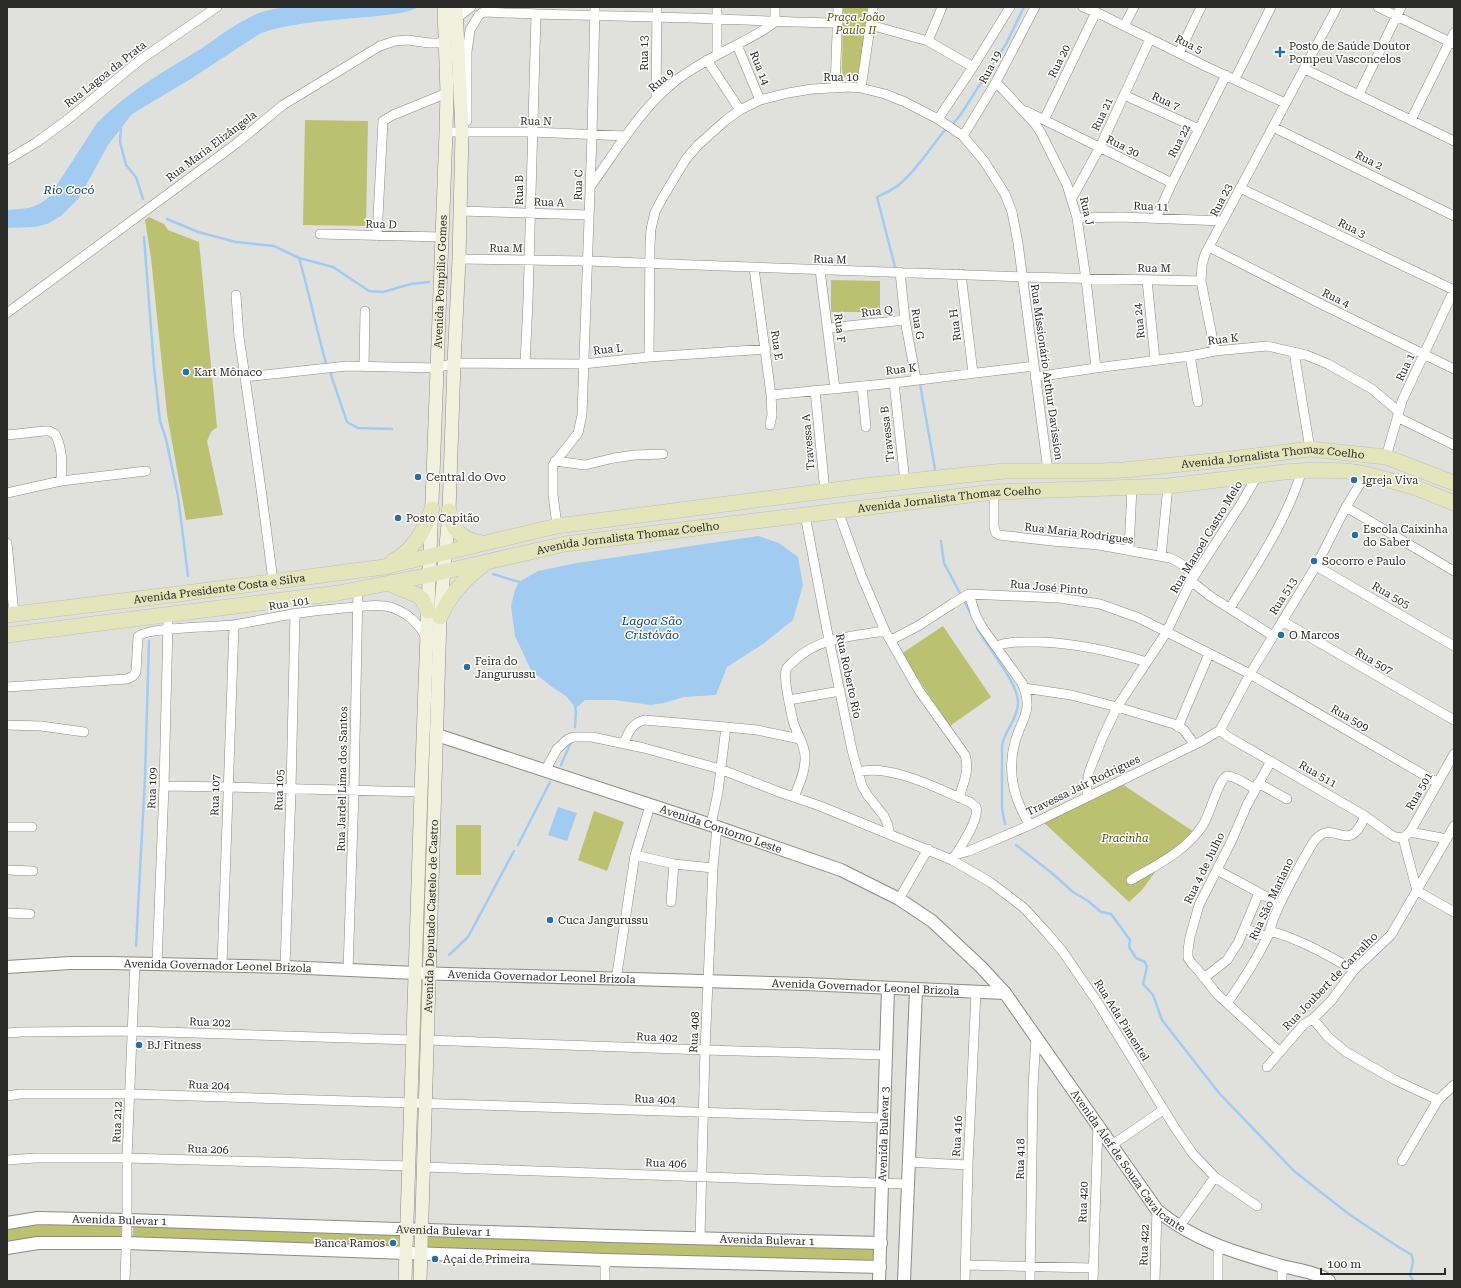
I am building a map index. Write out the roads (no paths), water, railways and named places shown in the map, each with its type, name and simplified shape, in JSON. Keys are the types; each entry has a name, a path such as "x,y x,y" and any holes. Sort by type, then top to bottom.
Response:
{"main road":[{"name":"Avenida Pompílio Gomes","path":"430,556 446,132 446,43 452,11"},
{"name":"Avenida Pompílio Gomes","path":"446,552 449,511 460,211 465,132 452,11"},
{"name":"Avenida Jornalista Thomaz Coelho","path":"430,556 557,526 905,482 982,473 1099,471 1231,459 1310,449 1386,457 1454,483"},
{"path":"1174,485 1178,464"},
{"path":"1152,466 1152,486"},
{"name":"Avenida Jornalista Thomaz Coelho","path":"429,575 565,544 749,521 994,492 1132,488 1174,485 1302,470 1346,471 1366,474 1414,487 1454,503"},
{"path":"746,502 749,521"},
{"path":"722,505 725,524"},
{"path":"384,567 402,556 418,541 432,509"},
{"path":"449,511 451,522 459,533 470,540 482,543"},
{"name":"Avenida Deputado Castelo de Castro","path":"404,1281 427,642 444,572 446,552"},
{"name":"Avenida Presidente Costa e Silva","path":"14,614 384,567 430,556"},
{"name":"Avenida Deputado Castelo de Castro","path":"420,1281 424,1104 437,735 434,614 429,575 430,556"},
{"path":"390,584 417,595 434,614 448,601 466,579 485,563"},
{"name":"Avenida Presidente Costa e Silva","path":"7,635 358,590 429,575"},
{"path":"289,579 290,599"},
{"path":"114,602 118,621"},
{"path":"14,614 23,633"},
{"path":"419,841 434,842"},
{"path":"419,860 433,861"}],"street":[{"name":"Rua Lagoa da Prata","path":"7,160 37,142 67,120 140,60 217,7"},
{"path":"452,11 470,7"},
{"name":"Rua 13","path":"656,7 656,99"},
{"path":"716,7 717,55"},
{"path":"775,7 775,22"},
{"path":"835,88 838,7"},
{"path":"861,88 873,7"},
{"path":"928,42 942,7"},
{"name":"Rua 19","path":"938,119 973,67 1010,7"},
{"name":"Rua 19","path":"963,136 996,82 1035,7"},
{"name":"Rua 5","path":"1083,7 1286,103"},
{"path":"1124,26 1134,7"},
{"path":"1179,53 1201,7"},
{"path":"1235,79 1271,7"},
{"name":"Rua 23","path":"1215,351 1201,281 1202,265 1209,246 1337,7"},
{"path":"1378,7 1452,43"},
{"path":"1359,94 1401,7"},
{"path":"465,132 468,40 470,30 479,16 487,9 536,15 595,11 656,17 837,23"},
{"name":"Rua C","path":"555,461 578,433 581,424 592,135 595,11"},
{"name":"Rua 20","path":"1044,120 1096,12"},
{"name":"Rua B","path":"525,364 531,213 536,15"},
{"name":"Rua 9","path":"590,187 626,136 656,99 678,79 707,60 753,37 775,22"},
{"path":"870,25 928,42 973,67"},
{"path":"1411,120 1452,43 1454,33"},
{"name":"Rua 21","path":"1072,198 1100,147 1150,39"},
{"name":"Rua Maria Elizângela","path":"7,314 237,143 289,101 380,46 395,41 408,40 429,43 446,43"},
{"name":"Rua 14","path":"737,45 760,100"},
{"path":"707,60 740,110"},
{"path":"1305,69 1454,141"},
{"name":"Rua 22","path":"1156,218 1226,75"},
{"name":"Rua J","path":"996,82 1041,133 1072,198 1077,218 1086,279 1096,368"},
{"name":"Rua 10","path":"651,264 651,229 655,212 663,197 686,159 694,150 740,110 760,100 788,93 812,89 861,88 885,94 905,102 938,119 963,136 984,161 1001,187 1008,201 1018,243 1022,277"},
{"path":"378,236 383,121 393,115 447,93"},
{"name":"Rua 7","path":"1124,95 1199,129"},
{"name":"Rua 30","path":"1021,109 1172,183"},
{"name":"Rua 2","path":"1273,127 1454,216"},
{"name":"Rua N","path":"446,132 532,132 626,136"},
{"name":"Rua 3","path":"1240,188 1454,290"},
{"name":"Rua A","path":"460,211 589,215"},
{"name":"Rua 11","path":"1077,218 1223,220"},
{"name":"Rua D","path":"320,234 442,237"},
{"name":"Rua 4","path":"1209,246 1319,303 1454,368"},
{"name":"Rua M","path":"459,259 529,260 1086,279 1201,281"},
{"path":"649,357 651,264"},
{"name":"Rua E","path":"754,268 771,395 772,415 770,425"},
{"name":"Rua F","path":"820,270 835,388"},
{"name":"Rua G","path":"900,272 905,320 916,380"},
{"name":"Rua H","path":"961,274 973,373"},
{"name":"Rua Missionário Arthur Davission","path":"1022,277 1048,471"},
{"name":"Rua 24","path":"1147,280 1155,360"},
{"name":"Rua 1","path":"1386,457 1402,401 1454,290"},
{"path":"236,295 244,377 259,473 273,581"},
{"path":"364,366 365,311"},
{"name":"Rua Q","path":"828,328 905,320"},
{"name":"Rua K","path":"1035,377 1190,356 1215,351 1266,346 1306,355 1328,364 1372,389 1398,414"},
{"name":"Rua L","path":"244,377 347,366 437,368 454,363 583,364 649,357 766,349"},
{"path":"1294,352 1310,449"},
{"path":"1190,356 1198,402"},
{"name":"Rua K","path":"771,395 894,383 1034,366"},
{"name":"Travessa B","path":"894,383 905,482"},
{"path":"862,386 866,427"},
{"name":"Travessa A","path":"816,390 825,492"},
{"path":"1398,414 1454,445"},
{"path":"7,435 44,431 49,431 55,434 62,450 61,481"},
{"path":"557,526 553,494 553,465 555,461 585,465 614,458 636,455 663,454"},
{"path":"1230,608 1272,539 1291,500 1302,470"},
{"path":"7,493 61,481 146,472"},
{"name":"Rua 513","path":"1220,730 1250,674 1316,566 1346,507 1366,474"},
{"name":"Rua Manoel Castro Melo","path":"1087,797 1089,772 1117,706 1166,633 1192,580 1241,504 1257,476"},
{"path":"1161,556 1174,485"},
{"path":"1129,550 1132,488"},
{"name":"Rua Maria Rodrigues","path":"994,492 994,527 996,534 1099,545 1161,556 1180,562 1185,566 1192,580 1230,608 1273,636"},
{"path":"1346,507 1454,571"},
{"path":"838,511 862,577 890,640 918,689 965,755 967,771 959,798"},
{"name":"Rua Roberto Rio","path":"805,515 829,641 858,772 862,786 884,816 888,825 889,834"},
{"path":"7,543 14,614"},
{"name":"Rua 505","path":"1316,566 1454,646"},
{"name":"Rua Jardel Lima dos Santos","path":"348,970 354,791 358,590"},
{"path":"890,640 918,626 967,596 982,627 1024,688 1027,700 1026,711 1025,718 1015,742 1012,773 1015,794 1022,813 1030,825"},
{"name":"Rua José Pinto","path":"967,596 1031,596 1088,601 1117,609 1139,618 1166,633 1250,674"},
{"name":"Rua 101","path":"7,687 127,679 133,676 136,672 138,635 150,631 168,629 234,625 295,613 358,607 379,606 392,608 411,619 422,628 427,642"},
{"name":"Rua 105","path":"285,967 295,613"},
{"name":"Rua 109","path":"157,964 169,614"},
{"name":"Rua 507","path":"1282,621 1454,720"},
{"name":"Rua 107","path":"222,965 234,625"},
{"path":"794,797 802,775 805,757 804,749 796,731 789,700 786,674 787,668 798,657 816,645 829,641 886,631"},
{"path":"996,646 1019,642 1081,645 1116,652 1147,662"},
{"path":"1178,726 1209,654"},
{"name":"Rua 509","path":"1250,674 1438,783"},
{"path":"1024,688 1057,692 1117,706 1178,726 1184,730 1194,744"},
{"path":"789,700 840,691"},
{"path":"624,743 630,729 644,720 726,726 757,730 800,739"},
{"path":"7,725 41,726 84,732"},
{"name":"Rua 408","path":"700,1238 705,1050 709,982 714,826 726,726"},
{"name":"Travessa Jair Rodrigues","path":"954,857 1030,825 1209,737 1220,730"},
{"name":"Rua 511","path":"1220,730 1224,734 1365,816 1396,837 1407,835 1446,839"},
{"name":"Avenida Contorno Leste","path":"437,735 714,826 841,870 899,899 932,921 981,967"},
{"name":"Rua Ada Pimentel","path":"545,771 557,749 568,739 582,736 624,743 720,769 928,849 954,857 1006,893 1024,908 1047,933 1079,974 1174,1128 1193,1154 1215,1176 1257,1206"},
{"name":"Rua 501","path":"1407,835 1454,754"},
{"name":"Rua 4 de Julho","path":"1271,761 1256,786 1231,842 1195,915 1189,943 1188,958 1217,994 1228,1002 1280,1052"},
{"path":"858,772 881,771 900,774 973,804 977,811 972,825 954,857"},
{"path":"1131,880 1172,857 1190,842 1204,825 1218,789 1224,778 1232,777 1287,800"},
{"path":"164,786 421,792"},
{"path":"616,980 635,855 650,806"},
{"name":"Rua São Mariano","path":"1228,1002 1243,981 1269,934 1272,922 1280,904 1314,840 1320,835 1328,833 1335,833 1348,837 1353,835 1365,816"},
{"name":"Rua Joubert de Carvalho","path":"1267,1067 1304,1024 1313,1019 1331,1001 1354,970 1391,935 1454,826"},
{"path":"7,828 32,827"},
{"path":"1407,835 1417,891 1454,912"},
{"path":"899,899 928,849"},
{"path":"635,855 674,864 713,868"},
{"path":"671,902 674,864"},
{"path":"7,870 33,871"},
{"path":"1217,870 1280,904"},
{"path":"1204,978 1227,960 1238,943 1259,893"},
{"path":"7,913 30,914"},
{"path":"1244,928 1269,934 1283,934 1302,942 1354,970"},
{"name":"Avenida Governador Leonel Brizola","path":"7,967 70,963 222,965 429,974 888,988 1005,994"},
{"name":"Rua 212","path":"124,1281 134,963"},
{"name":"Avenida Álef de Souza Cavalcante","path":"981,967 1005,994 1098,1124 1157,1210 1180,1227 1218,1246 1282,1266 1307,1272 1329,1281"},
{"name":"Avenida Bulevar 3","path":"879,1281 888,988"},
{"path":"904,1281 916,990"},
{"name":"Rua 416","path":"965,1281 968,1165 976,992"},
{"path":"1313,1019 1328,1037 1346,1052 1395,1080 1438,1100"},
{"name":"Rua 202","path":"7,1033 132,1031 412,1040"},
{"name":"Rua 418","path":"1030,1281 1033,1095 1036,1037"},
{"name":"Rua 402","path":"426,1040 705,1050 886,1054"},
{"path":"1402,1161 1438,1100 1454,1085"},
{"name":"Rua 204","path":"7,1096 20,1094 130,1094 424,1104"},
{"name":"Rua 404","path":"424,1104 884,1118"},
{"path":"1112,1145 1163,1110"},
{"name":"Rua 420","path":"1093,1281 1098,1124"},
{"name":"Rua 206","path":"7,1160 35,1158 127,1158 408,1166"},
{"path":"908,1162 968,1165"},
{"name":"Rua 406","path":"423,1167 907,1184"},
{"path":"1180,1227 1215,1176"},
{"name":"Rua 422","path":"1155,1281 1157,1210"},
{"name":"Avenida Bulevar 1","path":"7,1224 38,1218 880,1243"},
{"name":"Avenida Bulevar 1","path":"7,1248 38,1243 126,1243 605,1260 880,1267"},
{"path":"1218,1246 1218,1281"},
{"path":"605,1260 605,1281"},
{"path":"966,1265 1093,1268"},
{"path":"1282,1266 1282,1281"}],"water":[{"name":"Rio Cocó","path":"286,7 420,7 395,14 328,20 287,26 261,33 189,80 132,114 108,145 79,198 61,216 47,224 35,227 7,228 7,210 34,206 49,197 97,123 120,102 172,66 243,21 262,12"},
{"name":"Lagoa São Cristóvão","path":"758,536 779,543 798,557 803,585 793,620 763,644 727,667 716,695 684,697 651,705 614,700 585,700 576,708 566,696 531,670 515,636 511,606 515,590 519,582 538,571 577,563"},
{"path":"558,807 577,813 567,841 548,835"}],"waterway":[{"path":"954,123 1006,44 1024,7"},
{"path":"121,125 120,142 126,165 136,177 143,199"},
{"path":"895,267 877,197 899,185 919,164 945,130"},
{"path":"167,219 198,232 236,242 274,246 299,258 326,363"},
{"path":"144,237 154,367 160,421 166,439 178,496 188,576"},
{"path":"299,258 333,267 369,291 383,292 411,284 429,282"},
{"path":"330,372 347,422 358,428 392,429"},
{"path":"920,384 935,469"},
{"path":"941,541 944,563 972,616"},
{"path":"493,574 520,583"},
{"path":"977,628 1009,677 1017,696 1017,709 1002,745 1002,809 1005,824"},
{"path":"136,946 145,777 149,641"},
{"path":"575,706 575,727"},
{"path":"561,765 571,742"},
{"path":"518,845 550,782"},
{"path":"1016,845 1073,892 1088,901 1101,912 1111,914 1130,940 1129,947 1136,958 1145,962 1147,967 1143,984 1153,995 1162,1020 1219,1093 1294,1171 1350,1215 1412,1255 1413,1262 1410,1276 1414,1281"},
{"path":"449,955 468,937 514,851"}],"place":[{"name":"Posto de Saúde Doutor Pompeu Vasconcelos","path":"1280,52"},
{"name":"Kart Mônaco","path":"186,372"},
{"name":"Central do Ovo","path":"418,477"},
{"name":"Igreja Viva","path":"1354,480"},
{"name":"Posto Capitão","path":"398,518"},
{"name":"Escola Caixinha do Saber","path":"1355,535"},
{"name":"Socorro e Paulo","path":"1314,561"},
{"name":"O Marcos","path":"1281,635"},
{"name":"Feira do Jangurussu","path":"467,667"},
{"name":"Cuca Jangurussu","path":"550,920"},
{"name":"BJ Fitness","path":"139,1045"},
{"name":"Banca Ramos","path":"393,1243"},
{"name":"Açai de Primeira","path":"435,1259"}],"park label":[{"name":"Praça João Paulo II","path":"856,23"},
{"name":"Pracinha","path":"1125,838"}]}
